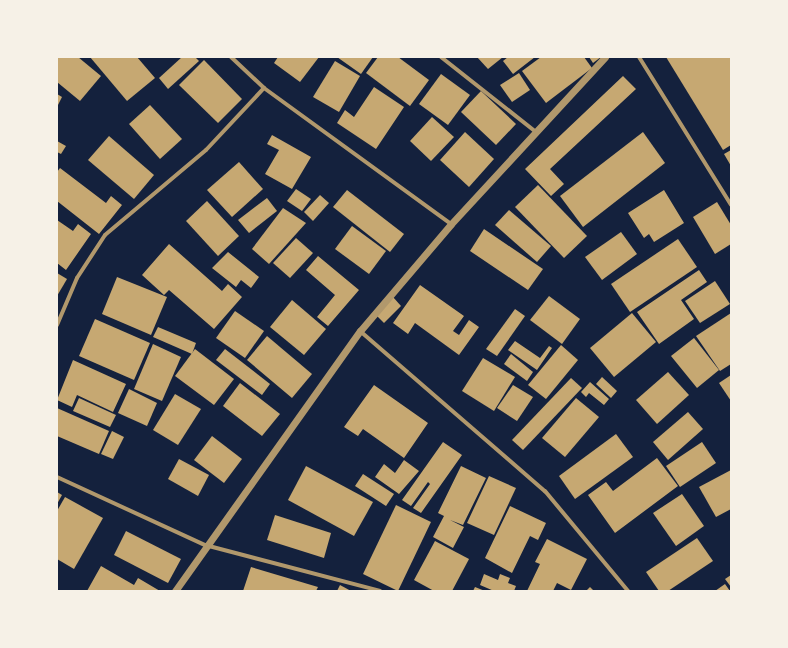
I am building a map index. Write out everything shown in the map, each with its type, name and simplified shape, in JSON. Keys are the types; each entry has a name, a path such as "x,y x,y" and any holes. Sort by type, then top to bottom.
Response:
{"street":[{"path":"231,57 264,88 451,224"},
{"path":"441,57 536,132"},
{"path":"175,591 205,545 360,331 451,224 605,57"},
{"path":"639,57 731,205"},
{"path":"57,325 77,278 105,236 206,150 264,88"},
{"path":"360,331 544,491 628,591"},
{"path":"57,477 205,545 380,591"}],"building":[{"path":"57,57 78,57 101,76 80,101 57,82"},
{"path":"90,57 137,57 155,78 127,101"},
{"path":"182,57 195,57 199,61 168,89 159,78"},
{"path":"278,57 319,57 300,82 274,63"},
{"path":"337,57 373,57 361,74"},
{"path":"378,57 398,57 429,80 410,106 366,73"},
{"path":"477,57 503,57 488,69"},
{"path":"508,57 535,57 513,74 503,61"},
{"path":"541,57 584,57 592,68 546,103 522,71"},
{"path":"589,57 601,57 593,63"},
{"path":"666,57 731,57 731,145 723,150"},
{"path":"204,60 242,99 218,123 179,85"},
{"path":"335,61 360,76 339,112 313,97"},
{"path":"519,73 530,90 512,102 500,85"},
{"path":"441,74 470,95 448,125 419,104"},
{"path":"623,76 636,89 550,169 564,184 551,196 525,169"},
{"path":"374,87 404,107 376,149 337,123 345,110 354,117"},
{"path":"481,91 516,124 496,145 461,112"},
{"path":"57,94 62,97 57,107"},
{"path":"150,105 182,139 160,159 129,124"},
{"path":"432,117 454,137 431,161 410,141"},
{"path":"465,132 494,159 469,187 440,160"},
{"path":"643,132 665,163 583,227 560,196"},
{"path":"272,135 311,157 292,189 265,174 279,150 267,144"},
{"path":"109,136 154,175 134,199 88,160"},
{"path":"57,141 66,146 61,154 57,152"},
{"path":"731,150 731,166 724,154"},
{"path":"239,162 263,189 232,217 207,190"},
{"path":"60,168 106,203 111,196 122,205 99,234 57,201 57,172"},
{"path":"538,185 587,236 564,258 515,207"},
{"path":"296,189 311,199 302,211 287,201"},
{"path":"347,190 404,234 390,252 333,207"},
{"path":"664,190 684,223 654,242 649,234 644,238 628,213"},
{"path":"320,195 329,203 313,221 304,212"},
{"path":"267,198 277,211 249,233 238,220"},
{"path":"207,201 239,236 218,256 186,221"},
{"path":"717,202 731,225 731,244 715,254 693,217"},
{"path":"283,208 306,223 269,264 252,249"},
{"path":"509,210 551,246 537,262 495,225"},
{"path":"57,220 73,231 78,224 91,234 66,270 57,263"},
{"path":"352,226 386,251 369,274 335,249"},
{"path":"484,229 543,269 528,290 470,251"},
{"path":"621,232 637,254 602,280 585,257"},
{"path":"296,238 313,253 290,278 273,263"},
{"path":"678,239 697,267 630,312 611,284"},
{"path":"169,244 222,291 228,284 242,297 214,329 169,290 164,295 142,275"},
{"path":"228,252 259,277 251,288 241,280 236,287 212,268"},
{"path":"318,256 359,290 328,326 317,317 335,295 306,270"},
{"path":"699,270 707,282 681,300 694,319 659,344 637,312"},
{"path":"57,273 67,279 57,296"},
{"path":"117,277 167,297 151,335 102,314"},
{"path":"715,281 730,304 700,323 685,301"},
{"path":"420,285 464,316 453,331 459,335 469,320 479,327 459,355 415,323 408,334 393,323"},
{"path":"549,296 580,319 562,344 530,320"},
{"path":"393,297 401,306 384,323 375,314"},
{"path":"292,300 326,329 304,355 270,327"},
{"path":"515,309 525,316 497,356 486,349"},
{"path":"235,311 264,331 245,358 216,338"},
{"path":"632,313 656,342 614,377 590,348"},
{"path":"731,313 731,364 720,371 696,336"},
{"path":"95,319 150,343 134,380 79,356"},
{"path":"158,327 196,343 192,354 153,337"},
{"path":"267,336 312,374 292,398 247,360"},
{"path":"694,338 719,370 697,388 671,356"},
{"path":"515,341 540,358 549,346 552,348 537,370 508,350"},
{"path":"153,344 181,357 162,401 134,389"},
{"path":"561,345 578,360 546,399 528,385"},
{"path":"195,349 234,379 214,405 175,376"},
{"path":"225,349 270,384 262,395 216,360"},
{"path":"511,354 533,372 527,381 504,364"},
{"path":"483,358 515,377 494,411 462,391"},
{"path":"73,360 126,384 113,412 77,395 72,407 57,400"},
{"path":"668,372 689,395 657,424 636,400"},
{"path":"731,375 731,401 719,383"},
{"path":"602,377 617,391 611,398 596,384"},
{"path":"571,378 582,388 523,450 512,440"},
{"path":"590,382 609,399 604,405 589,393 586,397 581,392"},
{"path":"240,383 280,414 262,436 223,406"},
{"path":"374,385 428,423 404,458 363,429 358,436 344,427"},
{"path":"513,385 533,397 517,421 497,408"},
{"path":"129,389 157,403 147,426 118,413"},
{"path":"175,394 201,409 178,445 153,430"},
{"path":"79,398 116,415 110,427 73,411"},
{"path":"576,398 599,417 565,457 542,438"},
{"path":"57,408 109,431 99,454 57,436"},
{"path":"688,412 703,429 668,460 653,442"},
{"path":"112,431 124,437 113,459 101,454"},
{"path":"616,434 633,457 575,499 559,476"},
{"path":"212,436 242,459 224,483 194,460"},
{"path":"443,442 462,455 421,513 413,508 430,484 428,482 411,506 402,500"},
{"path":"702,442 716,463 680,487 666,466"},
{"path":"657,458 678,486 615,533 588,495 606,482 613,491"},
{"path":"179,459 209,475 198,496 168,479"},
{"path":"404,460 419,471 399,494 375,477 384,464 395,473"},
{"path":"306,466 373,502 354,536 288,500"},
{"path":"461,466 486,478 463,525 450,520 464,527 453,548 433,537 444,516 438,513"},
{"path":"731,470 731,509 716,517 699,487"},
{"path":"363,474 394,494 386,506 355,486"},
{"path":"489,476 516,488 494,535 467,523"},
{"path":"57,492 62,495 57,504"},
{"path":"682,494 704,526 676,546 653,513"},
{"path":"65,497 103,518 74,569 57,559 57,511"},
{"path":"396,505 431,522 398,591 363,574"},
{"path":"510,506 546,523 538,540 530,536 512,573 485,558"},
{"path":"275,515 331,533 324,558 267,540"},
{"path":"126,531 181,559 168,583 114,555"},
{"path":"697,538 713,561 668,591 659,591 646,572"},
{"path":"547,539 587,559 571,590 557,583 553,591 527,591 540,564 535,562"},
{"path":"435,541 469,559 452,591 434,591 414,580"},
{"path":"101,566 134,585 138,578 160,591 87,591"},
{"path":"251,567 318,587 316,591 243,591"},
{"path":"484,574 498,580 500,574 510,578 508,583 516,586 514,591 494,591 480,585"},
{"path":"731,575 731,587 725,579"},
{"path":"725,584 730,591 715,591"},
{"path":"340,585 351,591 337,591"},
{"path":"475,587 485,591 473,591"},
{"path":"590,587 594,591 586,591"}]}
